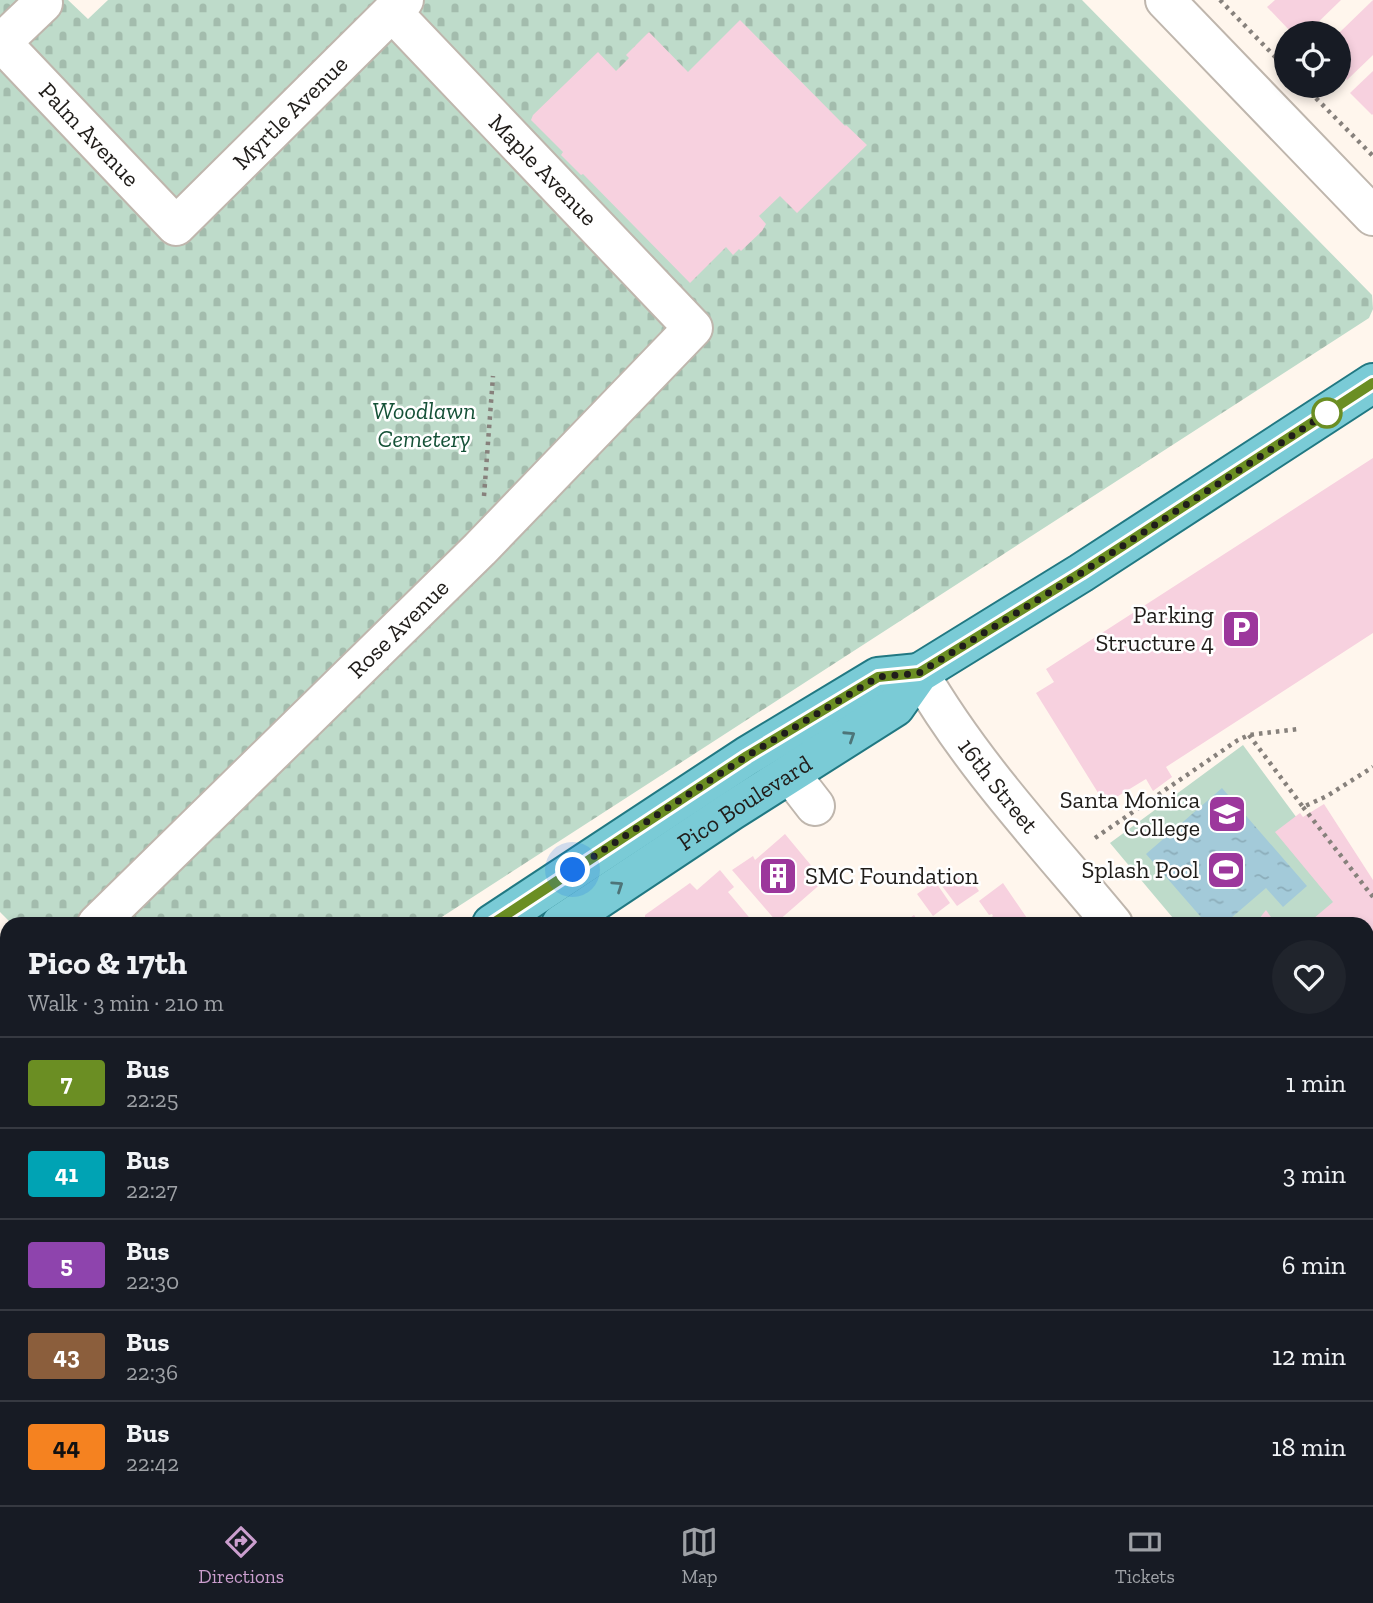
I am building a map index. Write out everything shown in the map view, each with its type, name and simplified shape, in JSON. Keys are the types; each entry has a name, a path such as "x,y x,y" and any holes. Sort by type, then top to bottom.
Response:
{"main road":[{"name":"Pico Boulevard","path":"502,917 550,885 721,796 791,775 895,707 919,673 1092,566 1373,383"},
{"name":"Pico Boulevard","path":"571,917 721,796 878,677 919,673"},
{"path":"550,885 564,917"}],"street":[{"path":"1165,0 1373,216"},
{"path":"1,43 43,3"},
{"name":"Myrtle Avenue","path":"176,226 398,6"},
{"name":"Maple Avenue","path":"398,6 694,328"},
{"name":"Palm Avenue","path":"1,43 176,226"},
{"name":"Rose Avenue","path":"104,917 480,549 694,328"},
{"name":"16th Street","path":"919,673 944,716 1107,917"},
{"path":"791,775 815,806"}],"path":[{"path":"1220,0 1274,56"},
{"path":"1316,98 1373,156"},
{"path":"480,549 493,376"},
{"path":"1095,838 1238,740 1249,735 1298,729"},
{"path":"1249,735 1373,897"},
{"path":"1303,807 1327,796 1373,767"}],"green space":[{"name":"Woodlawn Cemetery","path":"0,0 68,0 88,19 108,0 1082,0 1372,295 1373,309 1369,318 442,917 5,917 0,912"},
{"path":"1243,745 1370,917 1172,917 1110,843"}],"water":[{"name":"Splash Pool","path":"1222,788 1307,886 1283,907 1266,888 1232,917 1201,917 1146,854"}],"building":[{"path":"1275,0 1341,0 1319,21 1280,21 1267,7"},
{"path":"1373,0 1373,55 1351,76 1351,21"},
{"path":"740,20 867,145 797,213 780,196 759,216 766,224 762,231 733,255 726,247 690,283 561,155 563,152 531,120 598,52 616,71 629,58 626,55 649,32 688,72"},
{"path":"1373,71 1372,115 1351,94"},
{"name":"Parking Structure 4","path":"1373,458 1373,633 1166,767 1172,777 1153,791 1146,779 1105,804 1036,693 1054,682 1046,669"},
{"path":"1324,804 1373,880 1373,917 1315,917 1333,902 1275,832 1300,813 1303,817"},
{"name":"SMC Foundation","path":"785,834 824,881 783,917 773,917 732,870 753,856 755,860"},
{"path":"720,870 734,887 728,892 749,917 645,917 690,883 697,890"},
{"path":"928,871 950,903 933,916 917,894 927,887 920,877"},
{"path":"965,871 979,891 957,906 942,886"},
{"path":"1003,883 1026,917 992,917 992,914 989,915 979,901"},
{"path":"1266,910 1271,917 1260,917"}],"bus line":[{"name":"7","path":"502,917 747,756 878,677 919,673 1081,573 1373,383"}],"place":[{"name":"Parking Structure 4","path":"1241,629"},
{"name":"Santa Monica College","path":"1227,814"},
{"name":"Splash Pool","path":"1226,870"},
{"name":"SMC Foundation","path":"778,876"}],"route":[{"path":"573,870 747,756 878,677 919,673 1081,573 1327,413"}]}
